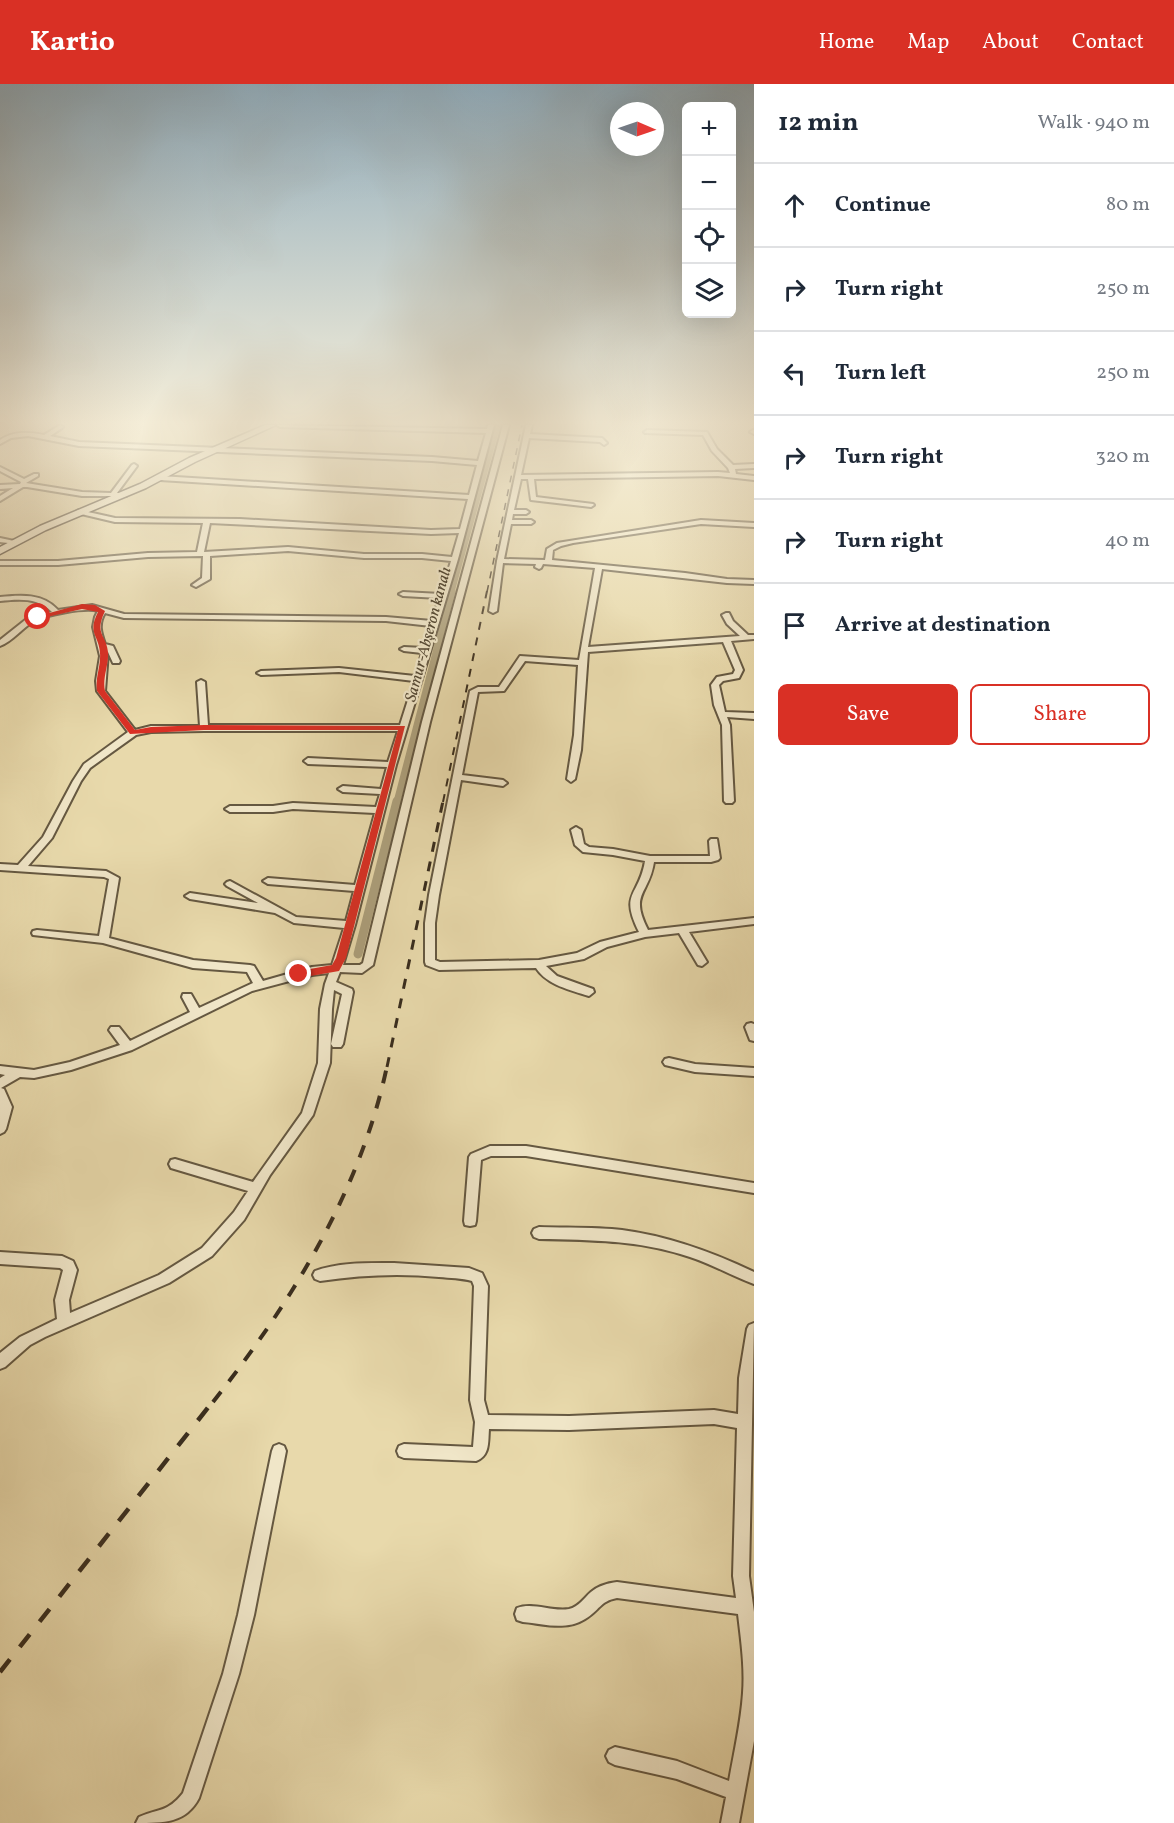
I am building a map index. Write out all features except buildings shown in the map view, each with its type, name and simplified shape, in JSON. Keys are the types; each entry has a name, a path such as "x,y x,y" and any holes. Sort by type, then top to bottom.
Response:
{"street":[{"path":"0,551 97,506"},
{"path":"0,1362 25,1341 164,1279 199,1258 231,1226 275,1158 300,1126 315,1095 324,1063 326,1009 330,984 350,925 392,765 469,506"},
{"path":"0,1070 34,1074 62,1068 128,1047 260,985 312,972 336,968 362,969 368,965 426,722 484,506"},
{"path":"493,611 511,506"},
{"path":"510,512 526,512"},
{"path":"80,513 110,520 207,520 431,532 462,531"},
{"path":"196,585 206,579 204,554 207,520"},
{"path":"508,522 531,522"},
{"path":"542,564 553,546 573,541 696,522 754,525"},
{"path":"0,540 16,542"},
{"path":"0,563 38,564 148,555 288,549 364,556 422,556 455,559"},
{"path":"500,561 599,567 754,582"},
{"path":"33,571 38,564"},
{"path":"571,779 578,753 582,663 596,596 599,567"},
{"path":"403,594 444,596"},
{"path":"0,599 28,597 45,603 56,612"},
{"path":"0,644 32,619 86,606 124,616 369,619 435,624"},
{"path":"102,611 98,620 97,636 104,652 99,683 101,691 133,733"},
{"path":"726,615 730,622 750,638"},
{"path":"585,650 750,638"},
{"path":"726,639 739,670 736,676 720,680 715,685 718,705 726,725 729,801"},
{"path":"100,645 110,648 116,661"},
{"path":"404,649 426,651"},
{"path":"582,663 525,657 501,689 475,690 430,923 430,962 439,966 539,964 580,956 604,944 645,934 754,921"},
{"path":"261,673 339,670 417,679"},
{"path":"201,682 204,728"},
{"path":"723,714 754,716"},
{"path":"21,868 47,838 87,766 133,733 151,729 204,728 403,728"},
{"path":"308,762 392,765"},
{"path":"458,777 503,783"},
{"path":"343,789 385,792"},
{"path":"230,809 273,809 293,806 380,810"},
{"path":"576,830 580,845 586,850 650,859 711,860 715,858 714,841"},
{"path":"645,934 636,918 634,905 635,897 650,867 650,859"},
{"path":"0,867 106,874 114,878 103,940"},
{"path":"268,881 358,888"},
{"path":"230,884 294,920 350,925"},
{"path":"190,896 278,910"},
{"path":"682,929 702,962"},
{"path":"37,933 103,940 180,962 250,969 260,985"},
{"path":"539,964 549,977 589,992"},
{"path":"330,984 348,992 337,1044"},
{"path":"187,997 197,1014"},
{"path":"115,1030 128,1047"},
{"path":"669,1062 695,1068 754,1072"},
{"path":"0,1084 17,1073"},
{"path":"0,1092 6,1107 0,1129"},
{"path":"470,1221 475,1157 490,1151 526,1151 754,1188"},
{"path":"175,1164 256,1188"},
{"path":"538,1233 620,1236 666,1244 705,1255 754,1278"},
{"path":"0,1258 62,1262 68,1265 70,1270 61,1309 64,1322"},
{"path":"320,1275 356,1269 406,1268 469,1274 477,1277 481,1286 477,1400 482,1422 480,1450 476,1454 404,1451"},
{"path":"730,1823 735,1792 749,1747 752,1670 741,1576 748,1531 745,1422 747,1378 754,1329"},
{"path":"482,1422 569,1423 714,1418 745,1422"},
{"path":"145,1823 170,1818 180,1811 190,1798 234,1664 279,1451"},
{"path":"523,1614 568,1618 579,1614 595,1596 605,1591 617,1590 744,1607"},
{"path":"615,1756 677,1770 735,1792"}],"waterway":[{"name":"Samur-Abşeron kanalı","path":"452,592 476,506"},
{"name":"Samur-Abşeron kanalı","path":"397,802 452,591"},
{"name":"Samur-Abşeron kanalı","path":"358,954 397,801"}],"railway":[{"path":"487,592 505,506"},
{"path":"443,802 487,591"},
{"path":"387,1067 443,801"},
{"path":"213,1402 269,1325 320,1243 360,1157 387,1066"},
{"path":"0,1672 214,1400"}],"route":[{"path":"38,617 82,606 102,611 99,614 97,636 104,652 99,683 101,691 133,733 151,729 204,728 403,728 358,888 341,958 336,968 299,974"}]}
